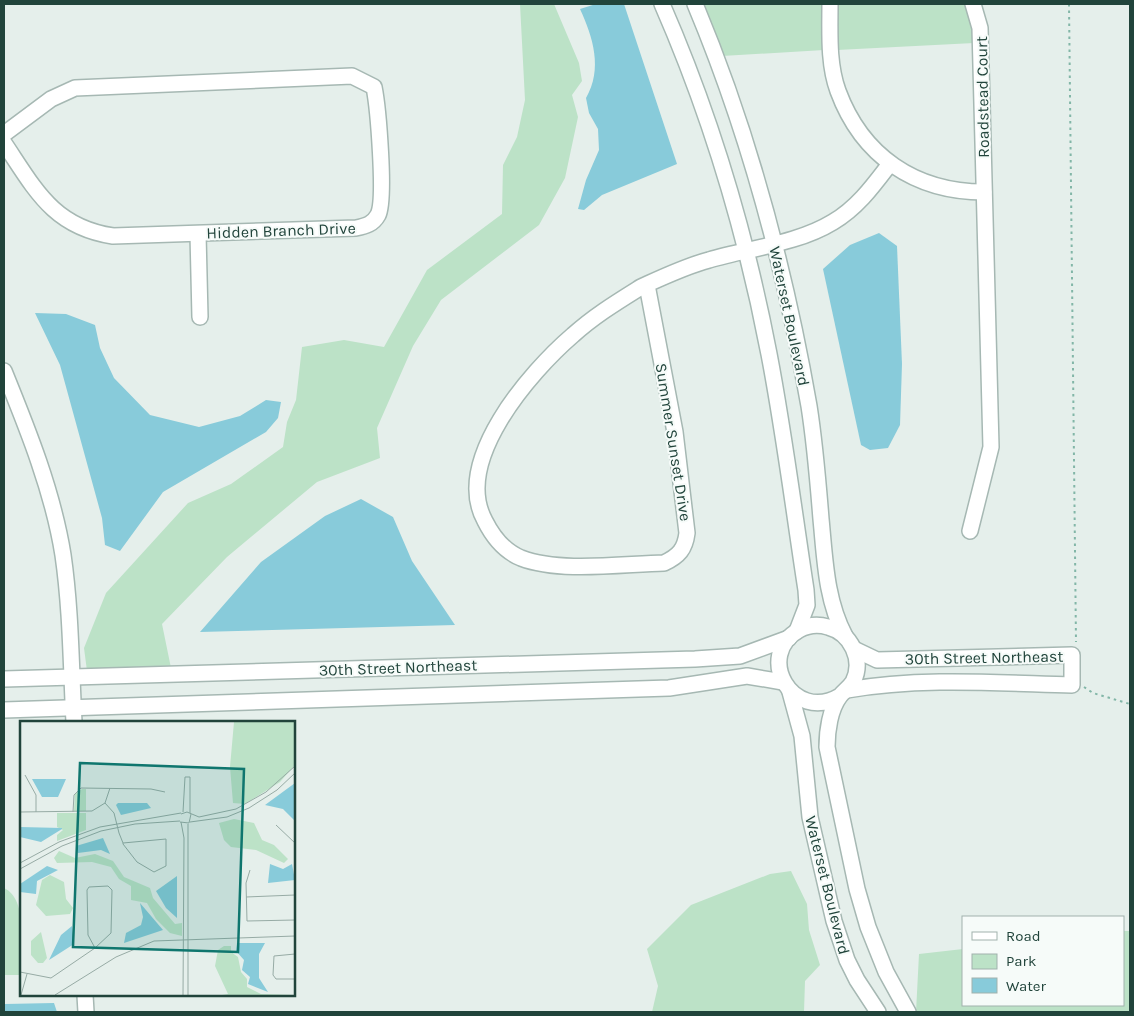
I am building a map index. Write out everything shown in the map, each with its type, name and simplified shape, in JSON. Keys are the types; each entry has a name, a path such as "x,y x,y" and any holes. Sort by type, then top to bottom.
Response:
{"street":[{"name":"Waterset Boulevard","path":"662,4 677,38 716,144 745,250 769,355 806,590 807,605 793,635"},
{"name":"Waterset Boulevard","path":"695,4 744,137 790,306 809,407 827,580 832,608 850,643"},
{"path":"830,4 831,51 838,90 859,130 889,165 917,179 945,190 984,192"},
{"name":"Roadstead Court","path":"970,531 991,447 980,28 973,4"},
{"name":"Hidden Branch Drive","path":"4,134 50,99 75,88 352,76 374,86 377,103 382,203 374,221 367,226 356,228 113,236 92,232 72,224 52,209 37,192 4,143"},
{"name":"Summer Sunset Drive","path":"647,285 675,432 687,534 685,546 676,558 664,562 567,565 543,564 520,557 504,548 493,536 477,500 478,469 488,443 500,422 533,375 572,335 603,310 647,285 707,260 814,231 833,222 855,206 889,165"},
{"path":"198,234 200,317"},
{"path":"4,371 25,424 50,498 63,554 73,677 73,716"},
{"path":"811,626 826,626 850,643 856,670 844,693 826,702 811,702 787,687 779,669 780,656 793,635 811,626"},
{"name":"30th Street Northeast","path":"4,679 695,659 740,656 793,635"},
{"name":"30th Street Northeast","path":"844,693 879,684 928,682 1072,685 1072,655 878,660 850,643"},
{"name":"30th Street Northeast","path":"4,710 73,716 669,688 747,676 787,687"},
{"name":"Waterset Boulevard","path":"787,687 802,736 810,817 834,921 850,967 878,1012"},
{"name":"Waterset Boulevard","path":"844,693 827,732 831,769 857,889 868,927 886,972 908,1012"},
{"path":"85,996 86,1012"}],"path":[{"path":"1069,4 1076,648"},
{"path":"1080,683 1092,693 1130,704"}],"green space":[{"path":"520,4 554,4 579,63 582,81 572,95 578,117 565,178 539,225 441,300 413,346 377,428 380,458 317,482 227,557 162,624 171,668 87,671 84,648 106,593 188,503 231,484 283,447 287,422 296,400 302,347 344,340 384,347 427,270 502,214 503,165 517,137 525,100"},
{"path":"702,4 823,4 824,50 722,56"},
{"path":"836,4 966,4 971,14 974,43 837,50"},
{"path":"791,871 807,904 809,930 820,965 805,981 804,1012 652,1012 658,986 647,949 691,905 770,874"},
{"path":"4,888 12,894 20,914 20,975 4,975"},
{"path":"1124,931 1130,931 1130,1012 916,1012 919,954 962,949 962,1006 1124,1006"}],"water":[{"path":"596,4 624,4 677,164 602,195 584,210 578,209 586,180 599,150 598,129 589,113 586,98 594,76 594,53 589,31 580,9"},
{"path":"879,233 897,246 902,364 900,425 888,448 870,450 861,445 823,269 850,245"},
{"path":"35,313 66,314 95,325 100,348 114,378 150,415 199,427 240,416 266,400 281,402 278,418 266,432 163,492 120,551 105,545 102,518 60,365"},
{"path":"361,499 393,517 412,561 455,625 200,632 261,562 325,516"},
{"path":"54,1003 57,1012 4,1012 5,1004"}]}
